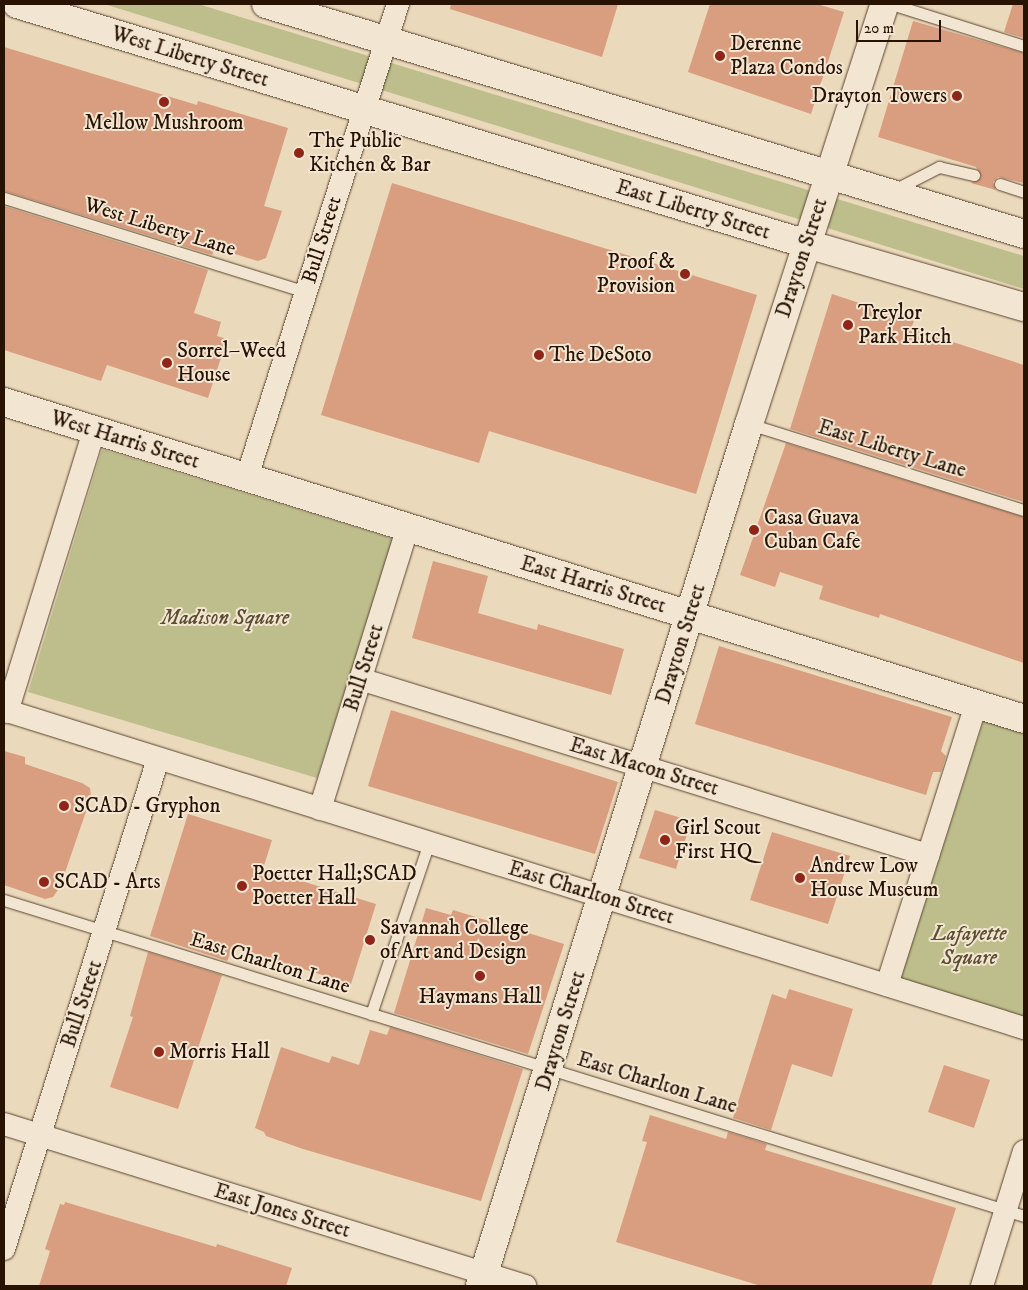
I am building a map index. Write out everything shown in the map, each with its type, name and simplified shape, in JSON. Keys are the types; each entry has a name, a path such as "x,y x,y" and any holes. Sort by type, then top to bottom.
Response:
{"main road":[{"name":"West Liberty Street","path":"17,4 362,110"},
{"path":"266,4 1024,234"},
{"name":"Drayton Street","path":"482,1280 550,1069 749,424 885,4"},
{"name":"East Liberty Street","path":"362,110 807,244 1024,307"},
{"name":"West Harris Street","path":"4,402 247,477"},
{"name":"East Harris Street","path":"247,477 1024,719"}],"street":[{"name":"Bull Street","path":"247,477 362,110 398,4"},
{"path":"6,711 94,430"},
{"name":"Bull Street","path":"320,809 408,527"},
{"name":"East Macon Street","path":"360,678 928,855"},
{"path":"887,986 976,704"},
{"name":"East Charlton Street","path":"6,711 1024,1028"},
{"name":"Bull Street","path":"4,1248 106,931 158,759"},
{"name":"East Jones Street","path":"4,1124 482,1280 525,1286"},
{"path":"982,1286 1015,1214 1024,1151"}],"lane":[{"path":"891,4 1024,46"},
{"path":"889,193 939,166 974,175"},
{"path":"1000,184 1024,192"},
{"name":"West Liberty Lane","path":"4,198 305,292"},
{"name":"East Liberty Lane","path":"749,424 1024,510"},
{"path":"371,1014 429,843"},
{"name":"East Charlton Lane","path":"4,900 1015,1214"}],"green space":[{"path":"104,4 198,4 1024,256 1024,289"},
{"name":"Madison Square","path":"102,449 394,539 317,778 28,692"},
{"name":"Lafayette Square","path":"986,713 1024,725 1024,1020 900,981"}],"building":[{"path":"451,4 618,4 602,57 450,9"},
{"name":"Derenne Plaza Condos","path":"710,4 817,4 844,12 811,114 688,72"},
{"path":"1013,4 1024,4 1024,38 1004,32"},
{"name":"Drayton Towers","path":"913,21 1024,53 1024,183 998,177 993,182 996,190 971,183 981,177 976,167 878,137"},
{"path":"4,47 197,105 198,101 288,128 264,206 282,211 266,258 258,261 215,248 212,255 4,191"},
{"name":"The DeSoto","path":"392,183 757,295 696,494 489,431 479,463 321,415"},
{"path":"4,206 208,270 194,313 221,322 217,336 227,339 208,398 107,365 101,381 4,350"},
{"path":"832,294 914,321 912,326 922,332 1024,365 1024,502 790,429"},
{"path":"786,443 1024,517 1024,663 880,614 879,618 819,599 823,586 780,572 775,587 740,575"},
{"path":"433,561 488,576 478,613 537,630 538,624 624,649 611,695 412,638"},
{"path":"719,646 952,717 941,751 946,756 941,772 933,772 926,795 695,724"},
{"path":"391,710 618,782 595,854 368,786"},
{"path":"4,751 25,757 25,764 82,783 90,788 91,797 60,887 53,897 45,899 4,885"},
{"name":"Girl Scout First HQ","path":"655,810 691,821 676,869 639,858"},
{"name":"Poetter Hall;SCAD Poetter Hall","path":"188,814 272,840 263,869 376,904 351,984 233,947 227,961 150,936"},
{"name":"Andrew Low House Museum","path":"772,832 850,856 828,924 750,900"},
{"name":"Haymans Hall","path":"426,908 451,915 453,910 564,944 528,1054 394,1013"},
{"name":"Morris Hall","path":"148,952 222,975 178,1109 110,1087 133,1017 130,1016"},
{"path":"789,989 853,1009 832,1077 792,1064 771,1130 733,1118 772,994 786,999"},
{"path":"390,1027 523,1069 481,1201 303,1149 266,1136 264,1132 255,1128 281,1047 329,1063 332,1056 359,1065 370,1030 387,1035"},
{"path":"944,1065 990,1080 974,1128 928,1112"},
{"path":"650,1115 726,1139 728,1132 767,1144 765,1150 956,1208 931,1286 761,1286 616,1242 647,1142 642,1141"},
{"path":"65,1202 216,1247 217,1244 292,1268 286,1286 39,1286 50,1251 45,1249 60,1204 64,1205"}],"place":[{"name":"Derenne Plaza Condos","path":"720,56"},
{"name":"Drayton Towers","path":"957,96"},
{"name":"Mellow Mushroom","path":"164,102"},
{"name":"The Public Kitchen & Bar","path":"299,153"},
{"name":"Proof & Provision","path":"685,274"},
{"name":"Treylor Park Hitch","path":"848,325"},
{"name":"The DeSoto","path":"539,355"},
{"name":"Sorrel–Weed House","path":"167,363"},
{"name":"Casa Guava Cuban Cafe","path":"754,530"},
{"name":"SCAD - Gryphon","path":"64,806"},
{"name":"Girl Scout First HQ","path":"665,840"},
{"name":"Andrew Low House Museum","path":"800,878"},
{"name":"SCAD - Arts","path":"44,882"},
{"name":"Poetter Hall;SCAD Poetter Hall","path":"242,886"},
{"name":"Savannah College of Art and Design","path":"370,940"},
{"name":"Haymans Hall","path":"480,976"},
{"name":"Morris Hall","path":"159,1052"}]}
